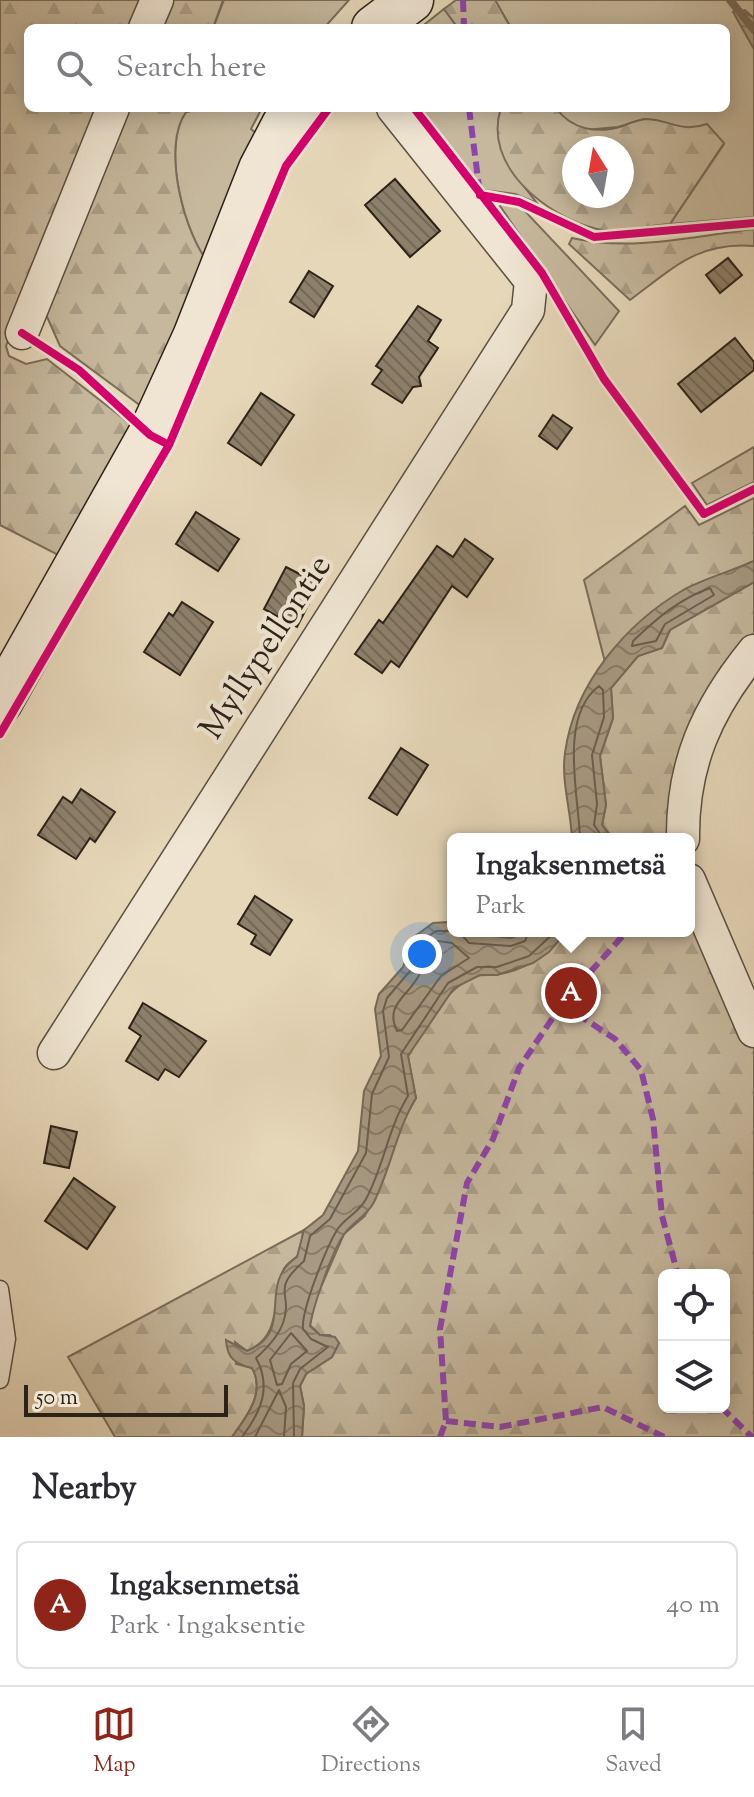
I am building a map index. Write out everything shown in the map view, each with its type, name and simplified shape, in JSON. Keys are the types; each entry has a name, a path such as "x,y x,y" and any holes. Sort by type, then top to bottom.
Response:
{"main road":[{"path":"358,24 373,0"},
{"path":"379,24 411,0"},
{"path":"0,702 150,435 195,337 261,169 284,125 295,112"}],"street":[{"path":"147,24 157,0"},
{"path":"22,333 111,112"},
{"name":"Myllypellontie","path":"54,1053 528,310 531,281 396,112"},
{"path":"683,833 683,805 699,737 723,689 754,651"},
{"path":"695,894 754,1031"}],"lane":[{"path":"0,1289 7,1339 0,1380"}],"green space":[{"path":"0,0 146,0 137,24 24,24 24,112 100,112 6,346 9,356 26,364 47,359 137,429 64,558 0,525"},
{"path":"164,0 223,0 214,24 155,24"},
{"path":"224,0 349,0 328,24 215,24"},
{"path":"456,0 495,0 509,24 455,24 444,9"},
{"path":"495,0 754,0 754,18 745,10 734,12 754,49 754,217 670,224 724,144 696,128 677,128 644,119 618,127 585,130 565,120 559,112 730,112 730,24 509,24"},
{"path":"444,9 455,24 425,24"},
{"path":"119,112 186,112 179,127 176,146 179,190 192,234 211,266 149,412 60,346 44,310"},
{"path":"186,112 260,112 251,129 256,133 211,266 192,234 179,190 176,146 179,127"},
{"path":"424,112 500,112 498,135 501,147 513,171 537,203 515,194 483,190"},
{"path":"500,112 559,112 577,125 595,130 647,119 682,127 707,124 724,143 670,224 623,230 597,229 558,213 523,185 501,150 498,129"},
{"path":"501,202 523,209 619,311 595,345 500,206"},
{"path":"754,229 754,246 717,248 701,253 673,268 630,300 569,244 572,238 640,243"},
{"path":"754,447 754,482 707,505 692,483"},
{"path":"754,498 754,561 672,600 640,624 605,662 584,580 685,506 699,525"},
{"path":"754,582 754,637 721,667 700,708 674,833 608,833 602,825 606,805 600,756 613,718 611,688 638,656 662,648 670,630"},
{"path":"695,914 754,996 754,1437 302,1437 304,1406 300,1386 306,1374 332,1357 339,1343 330,1335 320,1335 310,1325 314,1303 344,1234 365,1216 401,1124 416,1098 408,1057 419,1035 445,999 465,981 475,976 510,972 546,953 561,937 695,937"},
{"path":"304,1230 299,1254 283,1271 274,1317 266,1337 247,1351 235,1342 236,1364 252,1368 257,1386 252,1404 232,1437 115,1437 68,1357"}],"water":[{"path":"737,8 754,18 754,49 733,12"},
{"path":"754,561 754,582 670,630 662,648 638,656 611,688 613,718 600,756 606,805 602,825 608,833 571,833 564,774 565,753 579,703 591,680 623,638 663,603 693,585"},
{"path":"447,922 447,937 562,937 549,952 533,963 497,975 480,975 454,988 408,1056 416,1098 403,1123 374,1202 340,1241 315,1306 310,1326 320,1335 335,1337 339,1343 332,1357 306,1374 300,1386 304,1406 302,1437 232,1437 252,1405 257,1387 252,1368 233,1360 226,1340 247,1351 262,1342 270,1332 278,1281 285,1268 297,1257 304,1230 323,1215 358,1151 364,1091 381,1056 375,1009 379,994 403,967 414,937 433,923"}],"building":[{"path":"395,179 440,231 410,257 365,205"},
{"path":"728,258 742,275 720,293 706,275"},
{"path":"309,271 333,286 314,317 290,302"},
{"path":"418,306 441,320 428,341 438,348 419,377 421,386 413,387 402,403 372,384 382,370 376,366"},
{"path":"735,338 754,362 754,370 701,412 678,384"},
{"path":"261,393 294,415 261,465 228,443"},
{"path":"553,415 572,428 557,449 539,436"},
{"path":"196,512 239,539 218,571 176,544"},
{"path":"465,539 493,559 467,597 452,586 399,667 391,661 382,673 355,654 379,620 383,623 437,546 453,557"},
{"path":"286,567 319,584 297,627 264,609"},
{"path":"182,602 213,622 180,675 144,652 169,613 173,616"},
{"path":"401,748 428,765 397,815 369,798"},
{"path":"81,789 115,812 95,842 90,838 76,859 38,835 63,797 72,803"},
{"path":"255,896 292,920 270,955 251,944 256,935 238,924"},
{"path":"143,1003 206,1041 179,1077 165,1069 158,1080 126,1061 141,1036 129,1028"},
{"path":"51,1126 77,1132 69,1168 44,1163"},
{"path":"74,1178 115,1207 87,1249 45,1221"}],"waterway":[{"path":"730,0 754,30"}],"marked path":[{"path":"463,0 464,24"},
{"path":"470,112 479,187"},
{"path":"440,1437 446,1421 440,1329 467,1183 493,1139 519,1068 562,1004 622,937"},
{"path":"562,1004 615,1039 641,1070 653,1119 662,1216 676,1269"},
{"path":"446,1421 500,1427 603,1407 664,1437"},
{"path":"727,1413 752,1437"}],"cycle path":[{"path":"0,734 169,445 286,166 326,112"},
{"path":"417,112 542,273 604,379 704,514 754,489"},
{"path":"480,195 519,202 594,237 754,223"},
{"path":"22,333 79,370 150,435 169,445"}],"place":[{"name":"Ingaksenmetsä","path":"571,993"}]}
